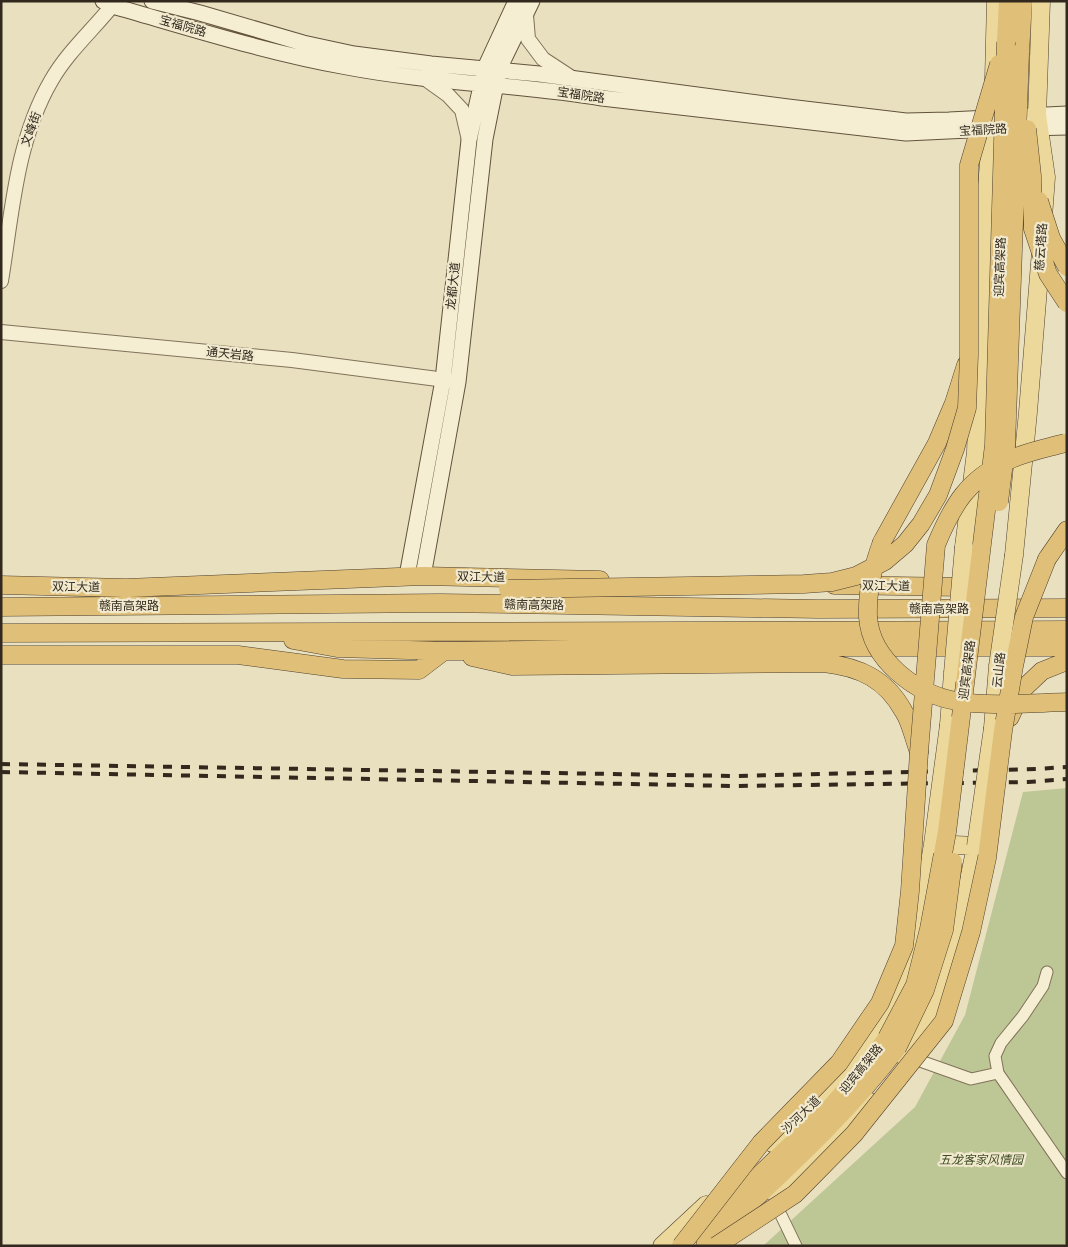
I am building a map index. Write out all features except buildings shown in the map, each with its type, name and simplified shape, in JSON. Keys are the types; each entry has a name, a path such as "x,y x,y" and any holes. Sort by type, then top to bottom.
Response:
{"highway":[{"name":"迎宾高架路","path":"705,1246 800,1155 872,1081 898,1048 925,990 944,930 1006,446 1013,48 1008,1"},
{"name":"迎宾高架路","path":"682,1246 828,1109 861,1073 887,1038 915,985 929,929 947,832 994,445 1013,48 1023,1"},
{"path":"1013,48 1032,176 1033,228 1048,274 1067,303"},
{"path":"440,603 508,590 832,582 856,576 885,562 905,544 921,524 938,495 955,449 967,408 970,355 969,165 1013,48"},
{"path":"1032,176 1051,238 1067,267"},
{"path":"970,355 954,403 937,443 882,542 874,562 869,591 868,618 875,640 885,658 901,676 914,686 937,696 957,701 982,703 1067,702"},
{"path":"682,1246 761,1143 839,1063 880,1003 904,946 910,891 936,545 948,517 962,494 982,476 1010,459 1066,443"},
{"path":"716,1246 795,1194 854,1134 944,1021 971,932 987,858 998,730 1024,617 1047,559 1067,530"},
{"name":"双江大道","path":"1,585 126,588 415,576 961,587"},
{"name":"赣南高架路","path":"1,607 440,603 818,609 1067,608"},
{"name":"赣南高架路","path":"1,633 1067,630"},
{"path":"248,632 337,648 444,651 779,647 1067,647"},
{"path":"1,655 238,655 343,669 419,670 444,651 512,666 824,662 843,665 878,680 904,712 919,752"},
{"path":"998,730 1023,689 1042,671 1067,661"}],"main road":[{"name":"宝福院路","path":"152,1 303,43 354,54 431,64 572,78 788,107 906,120 992,123 1037,122 1067,126"},
{"name":"龙都大道","path":"415,576 450,381 484,139 489,84 492,69 516,1"},
{"name":"龙都大道","path":"492,69 526,15 532,1"},
{"path":"961,587 976,452 984,220 992,123 996,1"},
{"name":"慈云塔路","path":"1021,493 1046,177 1037,122 1041,1"},
{"name":"宝福院路","path":"111,3 294,56 346,67 427,80 489,84 906,133 950,132 992,123"},
{"name":"龙都大道","path":"450,381 469,140 489,84"},
{"name":"宝福院路","path":"1037,122 1067,114"},
{"path":"971,492 1021,493"},
{"name":"云山路","path":"976,846 998,730 998,666 1021,493"},
{"name":"沙河大道","path":"662,1246 837,1081 858,1057 894,1008 916,945 933,844 949,725 961,587"},
{"path":"716,1246 854,1120 908,1057 940,1000 954,953 976,846 933,844"}],"street":[{"name":"文峰街","path":"1,281 22,154 37,111 51,81 111,3"},
{"path":"526,15 528,38 543,59 572,78"},
{"path":"427,80 448,95 462,110 469,140"},
{"name":"通天岩路","path":"1,332 292,360 450,381"},
{"path":"1047,972 1043,986 1023,1016 1001,1043 995,1056 998,1073 1067,1173"},
{"path":"908,1057 971,1079 998,1073"},
{"path":"781,1214 796,1246"}],"green space":[{"name":"五龙客家风情园","path":"1067,788 1067,1246 763,1246 915,1107 965,1015 1023,792"}],"railway":[{"path":"1,764 735,776 1067,767"},
{"path":"1,772 735,786 1028,782 1067,779"}]}
